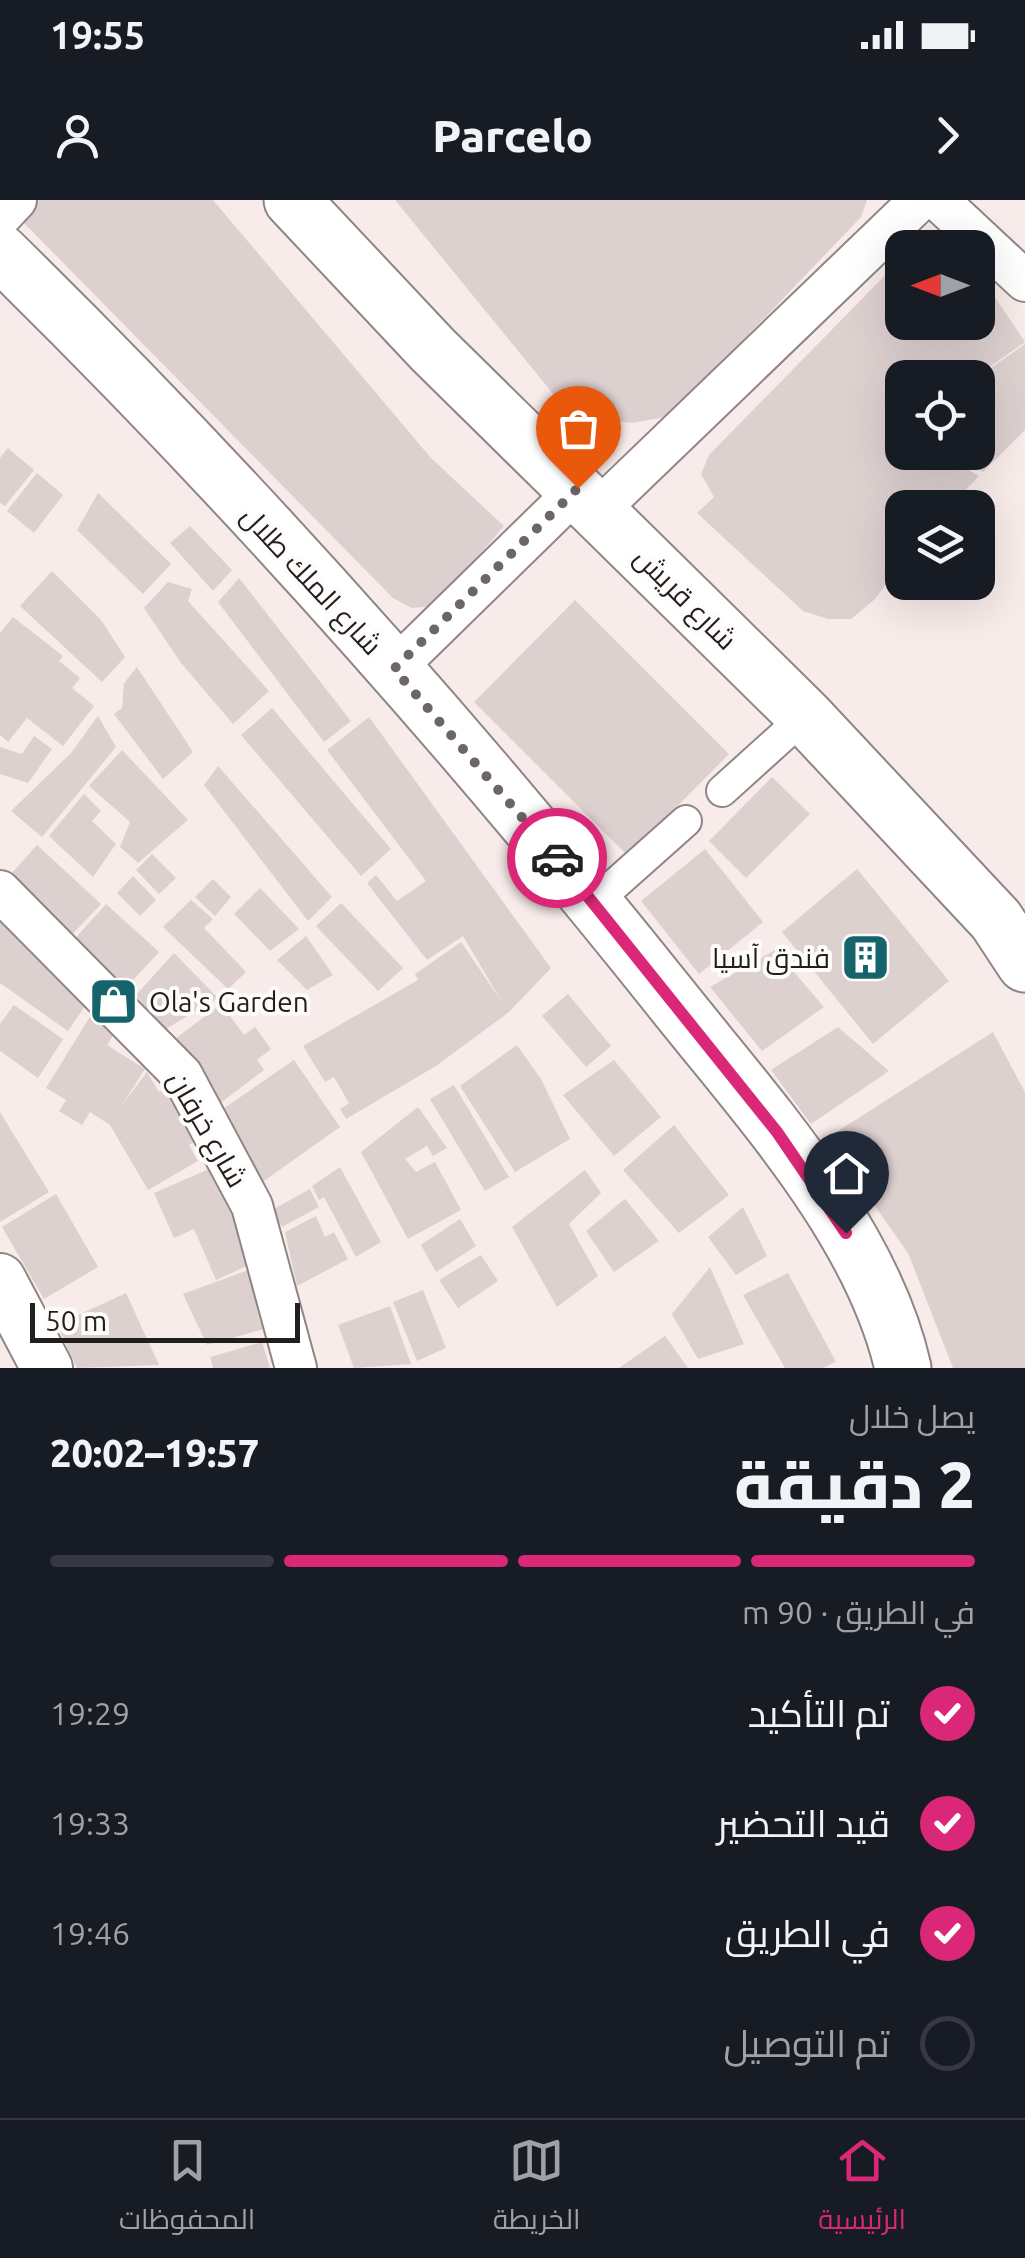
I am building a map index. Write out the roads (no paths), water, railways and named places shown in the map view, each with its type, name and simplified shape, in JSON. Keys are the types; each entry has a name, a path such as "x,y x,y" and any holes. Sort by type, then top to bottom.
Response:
{"main road":[{"name":"شارع قريش","path":"292,200 433,350 805,716 996,920 1025,964"},
{"name":"شارع الملك طلال","path":"0,252 86,336 394,669 594,902 777,1132 846,1233 897,1339 904,1368"}],"street":[{"path":"0,216 16,200"},
{"path":"394,669 920,200"},
{"path":"938,200 1025,280"},
{"path":"722,791 805,716"},
{"path":"594,902 686,821"},
{"name":"شارع خرفان","path":"0,892 182,1075 252,1206 296,1368"},
{"path":"0,1279 47,1368"}],"place":[{"name":"فندق آسيا","path":"865,957"},
{"name":"Ola's Garden","path":"114,1001"}]}
